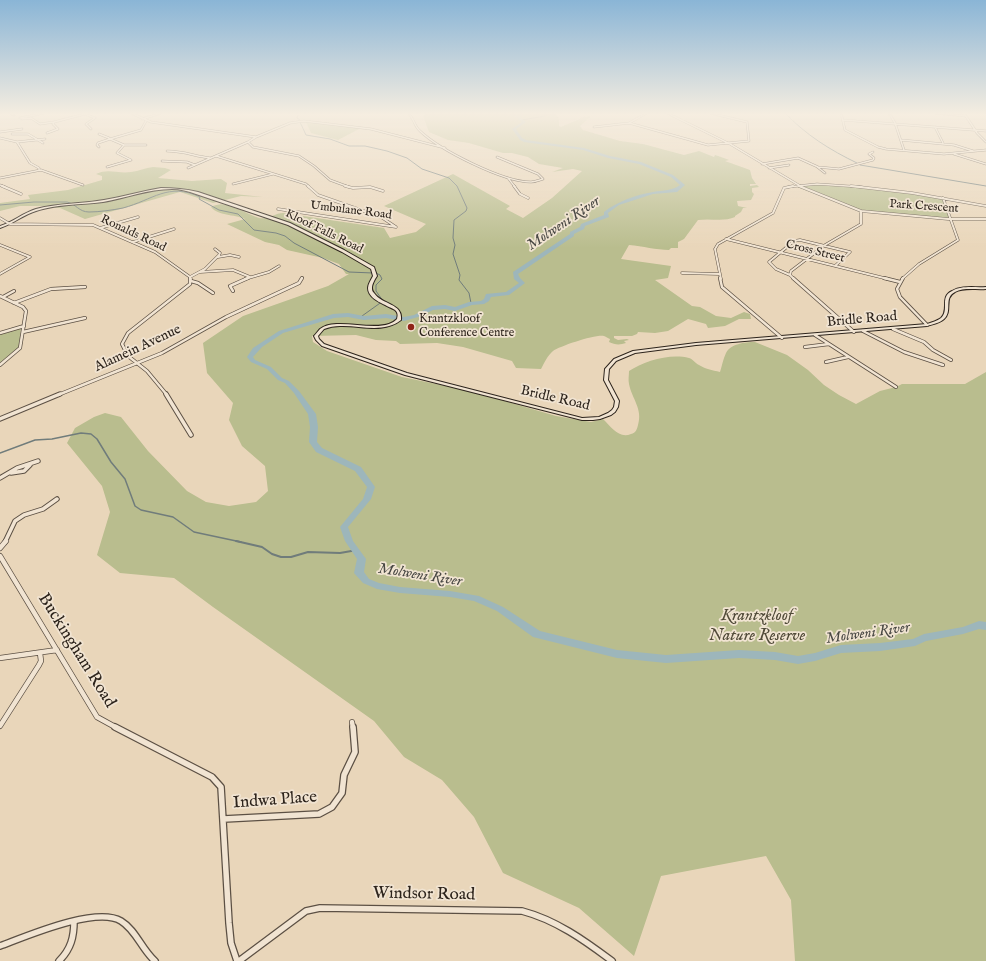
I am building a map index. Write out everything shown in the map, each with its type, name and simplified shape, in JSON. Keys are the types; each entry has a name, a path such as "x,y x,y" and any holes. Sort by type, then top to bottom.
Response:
{"main road":[{"name":"Kloof Falls Road","path":"0,227 10,224 24,215 35,211 113,199 160,188 191,190 289,224 369,266 376,274 370,290 382,302 399,311"},
{"name":"Bridle Road","path":"399,311 400,319 391,325 379,328 347,325 330,327 319,331 316,334 316,337 323,345 334,350 400,372 558,414 588,419 606,416 616,408 617,401 606,380 606,375 611,364 622,356 651,349 927,325 938,322 945,317 947,310 947,297 950,293 959,290 986,288"}],"street":[{"path":"27,158 30,163 39,168 39,170 83,185"},
{"path":"107,167 131,160 127,158"},
{"path":"188,168 211,158"},
{"name":"Umbulane Road","path":"222,158 306,184 318,194 381,217 396,226 391,227 278,209"},
{"path":"302,158 330,180 338,184 350,188 370,187 383,191"},
{"path":"463,158 508,178 531,183 539,182 543,178 538,174 499,158"},
{"name":"Park Crescent","path":"752,158 797,185 861,212 951,219 986,218"},
{"path":"762,164 798,158 815,166 825,173"},
{"path":"815,166 846,168 873,160 874,158"},
{"path":"968,158 986,164"},
{"path":"162,161 187,162 195,165"},
{"path":"769,168 789,165"},
{"path":"0,178 39,170"},
{"path":"233,184 274,174"},
{"path":"508,178 520,194 528,198"},
{"name":"Park Crescent","path":"797,185 818,184 868,187 903,191 986,206"},
{"path":"0,185 21,194"},
{"path":"782,338 720,284 715,249 718,244 726,239 773,213 777,206 782,189 797,185"},
{"path":"927,325 898,294 897,287 916,265 958,240 943,198"},
{"path":"790,275 791,272 825,245 861,224 861,212"},
{"path":"100,228 138,217"},
{"path":"0,218 10,224"},
{"name":"Ronalds Road","path":"10,224 90,224 133,242 161,256 190,277 192,281"},
{"path":"133,242 174,229"},
{"name":"Cross Street","path":"726,239 900,282"},
{"path":"835,266 850,252 809,241 797,240 769,262 776,269 790,275 797,283 854,332"},
{"path":"0,245 30,257 0,274"},
{"path":"190,277 200,272 217,257 220,253 216,249"},
{"path":"217,257 230,255 239,257"},
{"path":"233,292 230,286 250,277 269,272 279,266"},
{"path":"200,272 233,270 250,277"},
{"path":"682,273 719,274"},
{"name":"Alamein Avenue","path":"0,420 171,349 226,317 294,285 302,278"},
{"path":"191,435 158,382 122,349 124,339 128,333 192,281 198,283 213,293"},
{"path":"14,302 51,290 85,287"},
{"path":"2,296 14,291"},
{"path":"0,365 20,348 25,310 2,296"},
{"path":"23,332 85,318"},
{"path":"0,333 24,326"},
{"path":"893,329 924,342 933,350 951,360"},
{"path":"863,331 904,352 942,365"},
{"path":"815,335 896,388"},
{"path":"805,347 829,344"},
{"path":"826,362 848,357"},
{"path":"0,478 11,473 24,471 30,465 38,461"},
{"path":"0,548 7,542 12,526 17,520 29,513 42,510 57,499"},
{"name":"Buckingham Road","path":"0,556 97,717 216,779 221,787 229,923 231,943 238,961"},
{"path":"0,658 57,650"},
{"path":"0,726 39,665 41,661 40,653"},
{"name":"Indwa Place","path":"224,819 318,814 325,812 338,800 342,793 344,775 354,752 352,722"},
{"name":"Windsor Road","path":"238,961 306,911 320,908 522,911 557,923 612,961"},
{"path":"0,946 53,926 95,916 110,917 121,921 155,961"},
{"path":"59,961 70,948 74,938 74,921"}],"green space":[{"name":"Krantzkloof Nature Reserve","path":"529,158 723,158 729,160 725,161 750,170 752,178 756,184 750,184 750,186 757,185 759,187 752,188 752,192 754,194 751,200 737,201 738,206 747,208 743,208 735,217 726,219 698,220 684,239 678,242 678,248 664,250 629,245 621,259 671,266 668,278 655,280 692,306 700,307 716,316 731,318 744,312 750,314 751,319 739,319 725,326 708,328 706,324 688,319 668,331 655,333 638,332 632,336 614,336 614,338 618,340 629,340 624,341 626,343 622,344 609,342 610,339 604,336 586,339 563,346 553,351 541,369 516,368 512,361 463,347 437,343 400,344 396,341 376,340 356,335 312,336 313,342 327,351 402,377 470,391 556,416 591,422 603,419 612,429 623,435 635,432 639,419 638,409 630,389 629,371 650,361 666,357 682,357 692,359 704,368 720,372 728,350 731,347 742,343 755,342 787,355 808,370 824,385 856,404 880,391 902,384 965,384 986,372 986,961 795,961 791,900 766,856 661,876 634,956 579,908 503,873 474,817 442,780 404,757 374,721 174,578 120,573 97,555 110,512 102,486 67,443 75,428 94,417 105,413 121,417 148,451 187,491 206,502 229,506 256,502 268,491 265,466 242,446 229,420 233,403 207,373 203,343 243,316 328,286 349,274 346,274 339,264 323,258 287,250 279,245 265,242 227,224 245,219 218,212 211,207 223,204 229,205 259,218 265,218 283,213 384,228 390,238 416,232 426,224 384,206 453,174 510,206 506,209 523,218 552,198 582,171 573,169 552,172 563,168 539,164"},
{"path":"153,167 171,170 158,178 192,181 221,179 227,183 225,193 263,197 241,196 213,203 180,192 85,219 60,208 43,206 20,206 0,211 0,203 30,199 28,195 68,190 102,180 102,176 96,174 100,172 131,172"},
{"path":"815,184 890,189 942,198 950,219 861,211 794,186"},
{"path":"21,327 19,349 0,363 0,333"}],"waterway":[{"path":"407,158 422,169 449,178 457,186 467,208 466,211 454,220 453,238 455,245 453,254 460,275 459,280 469,293 471,303"},
{"name":"Molweni River","path":"613,158 640,163 672,176 683,185 675,191 653,193 617,204 606,213 607,216 583,225 582,228 572,233 572,235 558,245 515,273 517,279 522,283 507,294 488,295 487,300 482,303 471,303 455,309 445,307 432,308 416,316 404,319 386,316 364,318 348,315 333,316 281,332 252,353 250,357 253,361 269,368 297,392 312,414 314,427 313,442 319,450 358,469 371,487 367,499 344,527 349,541 362,559 359,573 366,581 377,586 400,590 450,594 476,598 500,609 537,634 617,654 666,659 739,654 775,656 798,660 815,657 841,649 880,647 915,642 924,638 979,625 986,626"},
{"path":"847,158 857,163"},
{"path":"860,165 986,186"},
{"path":"0,205 34,202 67,202 83,211 97,212 123,208 161,194 179,191 200,197 199,199 219,210 238,214 254,230 276,233 285,236 294,243 349,272 373,273"},
{"path":"362,316 383,301 376,291 376,285 382,279 380,275 376,273"},
{"path":"0,453 35,440 52,439 81,433 91,434 97,439 111,462 125,479 135,506 141,510 173,517 194,532 241,542"},
{"path":"236,541 262,547 272,554 281,557 291,557 308,552 340,553 357,550"}],"place":[{"name":"Krantzkloof Conference Centre","path":"411,327"}]}
